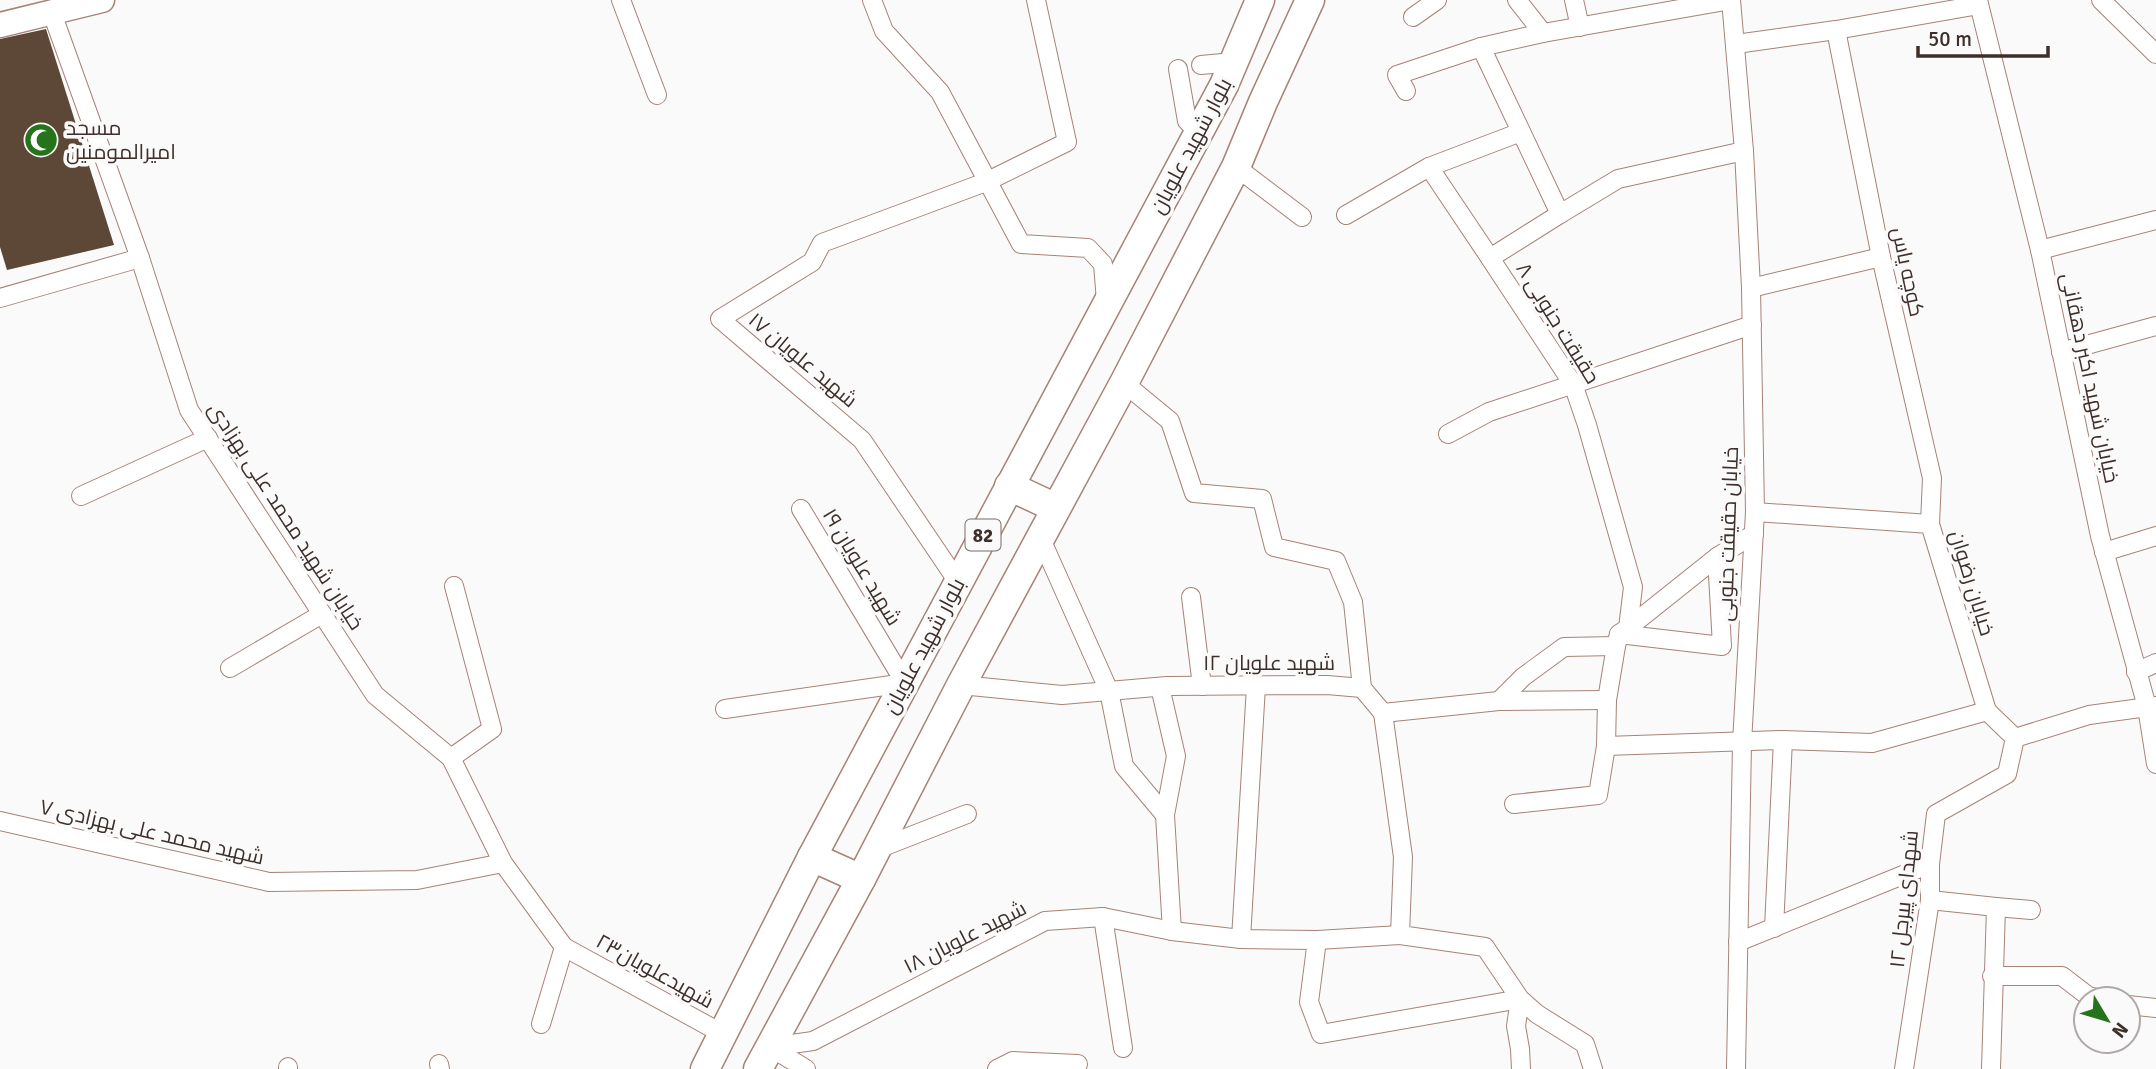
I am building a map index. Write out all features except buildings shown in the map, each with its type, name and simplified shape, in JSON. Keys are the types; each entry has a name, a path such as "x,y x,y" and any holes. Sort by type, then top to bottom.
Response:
{"main road":[{"name":"بلوار شهید علویان","path":"705,1069 812,857 1199,133 1234,62 1260,0"},
{"name":"بلوار شهید علویان","path":"764,1058 1124,383 1236,167 1310,0"},
{"path":"1009,486 1056,508"},
{"path":"812,857 861,879"}],"street":[{"path":"0,25 102,0"},
{"path":"621,0 657,95"},
{"path":"873,0 884,31 940,92 1021,244 1088,248 1103,264 1107,304"},
{"path":"986,182 1067,142 1036,0"},
{"path":"1413,17 1437,0"},
{"path":"1517,0 1543,33"},
{"path":"1574,0 1580,27"},
{"path":"1406,91 1397,75 1481,47 1543,33 1731,0"},
{"name":"خیابان حقیقت جنوبی","path":"1731,0 1744,151 1751,288 1755,512 1742,743 1736,1069"},
{"path":"2101,0 2155,51"},
{"path":"1736,44 1836,30 1978,3"},
{"name":"خیابان شهید اکبر دهقانی","path":"1978,3 2040,250 2104,552 2136,672 2151,707 2156,764"},
{"name":"خیابان شهید محمد علی بهزادی","path":"52,13 140,258 189,410 375,695 451,758 503,863 564,947"},
{"name":"کوچه یاس","path":"1836,30 1881,257 1932,478 1930,524"},
{"path":"1481,47 1560,214"},
{"path":"1201,65 1234,62"},
{"path":"1178,69 1187,121 1199,133"},
{"path":"1346,215 1429,167 1521,132"},
{"name":"حقیقت جنوبی ۸","path":"1514,804 1598,795 1606,746 1607,700 1633,587 1573,384 1490,258 1618,179 1744,151"},
{"path":"1236,167 1302,217"},
{"path":"1429,167 1490,258"},
{"name":"شهید علویان ۱۷","path":"958,582 862,440 720,319 812,262 822,243 986,182"},
{"path":"2040,250 2156,220"},
{"path":"1751,288 1881,257"},
{"path":"0,298 140,258"},
{"path":"1448,434 1489,412 1752,325"},
{"path":"2061,352 2156,326"},
{"path":"1124,383 1170,421 1194,493 1262,499 1274,547 1336,561 1353,602 1362,688"},
{"path":"81,496 208,438"},
{"name":"شهید علویان ۱۹","path":"801,509 905,684"},
{"name":"خیابان رضوان","path":"1755,512 1930,524 1987,710 2015,738"},
{"path":"1621,636 1717,557 1754,534"},
{"path":"2104,552 2156,536"},
{"path":"1041,539 1109,691 1124,766 1165,815"},
{"path":"1499,701 1523,677 1564,647 1621,636 1722,646 1717,557"},
{"path":"451,758 492,729 454,586"},
{"path":"1191,597 1202,686"},
{"path":"230,668 322,614"},
{"path":"2136,672 2156,663"},
{"path":"726,709 905,684"},
{"name":"شهید علویان ۱۲","path":"961,685 1062,695 1160,687 1327,685 1362,688 1383,713"},
{"path":"1241,940 1256,685"},
{"path":"1160,687 1176,756 1165,815 1172,931"},
{"path":"1400,935 1403,857 1383,713 1499,701 1607,700"},
{"path":"2015,738 2089,715 2151,707"},
{"path":"1606,746 1783,740 1872,743 1987,710"},
{"name":"شهدای پیرجل ۱۲","path":"1904,1069 1930,900 1930,864 1936,814 2007,774 2015,738"},
{"path":"1774,928 1783,740"},
{"path":"875,850 967,814"},
{"name":"شهید محمد علی بهزادی ۷","path":"0,821 269,882 416,880 503,863"},
{"path":"1738,942 1930,864"},
{"path":"1930,900 2031,911"},
{"path":"1990,1069 1996,906"},
{"path":"1103,917 1123,1048"},
{"name":"شهید علویان ۱۸","path":"764,1058 813,1041 1045,921 1103,917 1172,931 1241,940 1317,940 1400,935 1485,947 1520,999 1537,1014 1585,1044 1593,1069"},
{"path":"1317,940 1308,1002 1321,1034 1520,999 1516,1026 1521,1069"},
{"path":"541,1024 564,947"},
{"name":"شهیدعلویان۲۳","path":"564,947 723,1034"},
{"path":"1992,976 2062,976 2074,985"},
{"path":"764,1058 806,1069"},
{"path":"997,1069 1013,1062 1078,1064"}],"place":[{"name":"مسجد امیرالمومنین","path":"41,140"}]}
